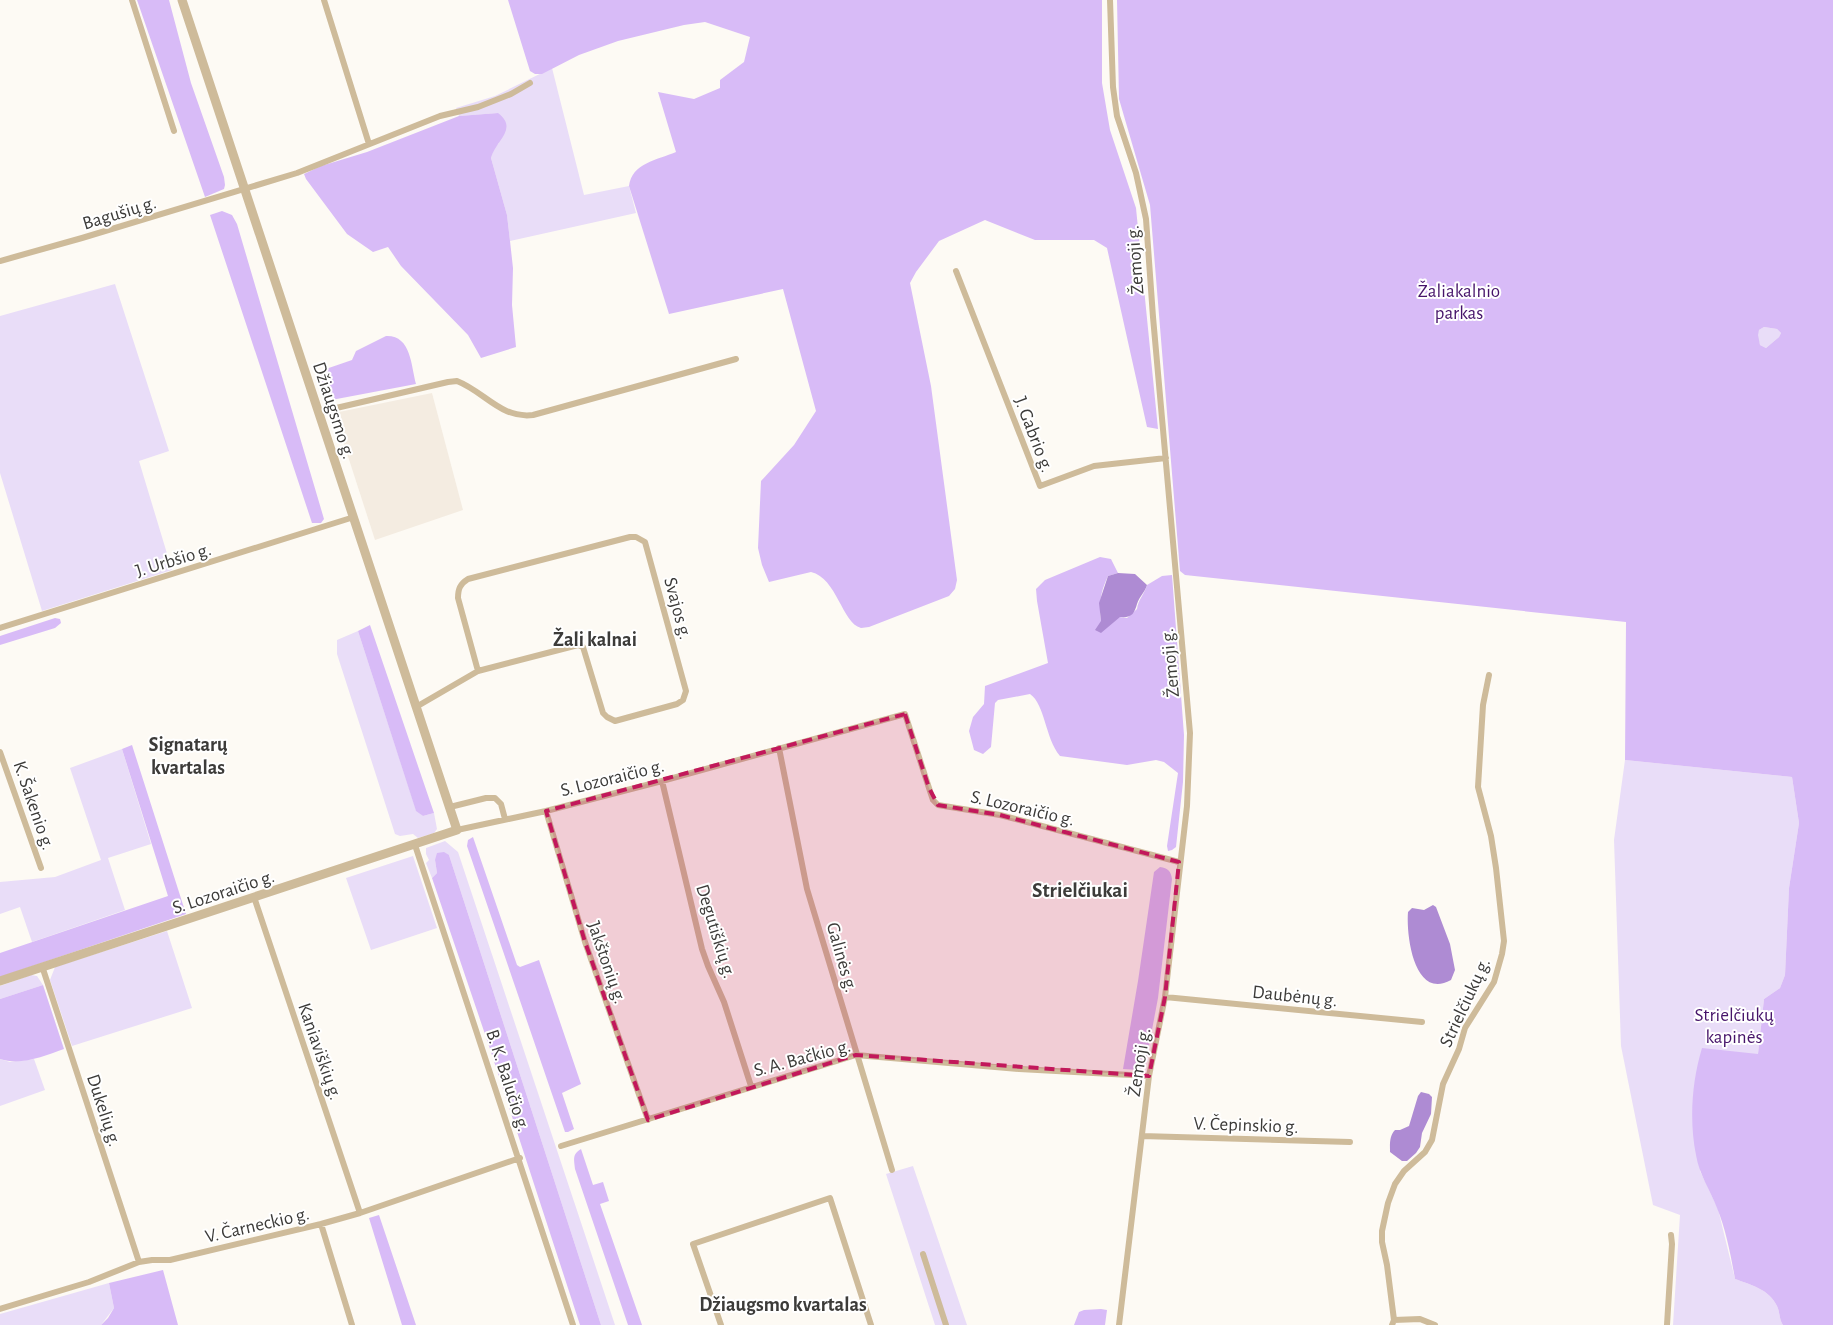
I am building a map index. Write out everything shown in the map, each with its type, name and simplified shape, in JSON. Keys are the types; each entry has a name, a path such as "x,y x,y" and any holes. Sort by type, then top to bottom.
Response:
{"street":[{"path":"132,0 174,131"},
{"name":"Džiaugsmo g.","path":"182,0 457,830"},
{"path":"324,0 369,144"},
{"name":"Žemoji g.","path":"1110,0 1113,87 1118,116 1136,173 1146,219 1190,733 1187,806 1179,862 1165,997 1149,1076 1119,1325"},
{"name":"Bagušių g.","path":"0,261 246,190 297,173 440,116 478,107 511,94 530,83"},
{"name":"J. Gabrio g.","path":"956,271 1040,486 1094,466 1166,458"},
{"path":"318,412 457,381 506,411 522,416 736,360"},
{"name":"J. Urbšio g.","path":"0,628 354,517"},
{"name":"Svajos g.","path":"416,707 478,671 578,645 584,647 603,713 611,720 615,721 677,704 683,700 686,691 645,542 636,536 630,537 468,579 463,582 459,586 458,598 478,671"},
{"name":"Strielčiukų g.","path":"1393,1323 1387,1265 1382,1242 1382,1231 1388,1203 1395,1184 1404,1171 1425,1152 1432,1140 1443,1084 1459,1049 1464,1028 1494,982 1504,941 1491,836 1478,787 1484,705 1489,675"},
{"name":"S. Lozoraičio g.","path":"0,981 457,830 546,811 662,781 905,714 928,788 938,806 1000,815 1179,862"},
{"name":"Galinės g.","path":"779,748 808,889 856,1055 892,1170"},
{"name":"K. Šakenio g.","path":"0,752 41,868"},
{"name":"Degutiškių g.","path":"662,781 702,949 724,1002 751,1086"},
{"path":"450,807 486,798 495,798 501,804 505,819"},
{"name":"Jakštonių g.","path":"546,811 585,942 648,1120"},
{"name":"B. K. Balučio g.","path":"416,845 520,1158 573,1325"},
{"name":"Kaniaviškių g.","path":"254,898 360,1213"},
{"name":"Dukelių g.","path":"42,966 139,1262"},
{"name":"Daubėnų g.","path":"1165,997 1422,1022"},
{"name":"S. A. Bačkio g.","path":"561,1146 856,1055 1149,1076"},
{"name":"V. Čepinskio g.","path":"1142,1136 1350,1142"},
{"name":"V. Čarneckio g.","path":"0,1309 89,1282 139,1262 170,1260 360,1213 520,1158"},
{"path":"721,1325 693,1244 830,1198 871,1325"},
{"path":"321,1224 352,1325"},
{"path":"1668,1325 1671,1235"},
{"path":"923,1254 946,1325"},
{"path":"1393,1323 1420,1318 1435,1325"}],"highlighted area":[{"path":"905,714 929,788 938,805 1000,815 1179,862 1165,997 1149,1076 856,1055 648,1120 585,942 546,811"}],"shaded area":[{"path":"432,393 463,510 375,540 334,413"},
{"path":"1118,573 1135,574 1147,585 1132,615 1120,617 1101,633 1095,630 1101,621 1099,603 1108,576"},
{"path":"1433,905 1436,907 1450,944 1455,970 1451,980 1438,984 1428,981 1421,974 1415,962 1411,949 1408,922 1408,912 1412,908 1424,910"},
{"path":"1421,1092 1432,1097 1431,1114 1422,1133 1420,1147 1407,1161 1402,1161 1390,1152 1391,1138 1395,1130 1409,1126"}],"green space":[{"path":"137,0 169,0 191,83 224,177 224,189 205,197"},
{"path":"508,0 1102,0 1102,83 1110,130 1136,208 1158,429 1147,427 1107,248 1094,240 1035,240 985,220 939,241 910,283 931,386 957,580 955,589 949,596 869,627 861,628 849,618 833,591 820,576 811,572 769,582 758,548 761,481 794,445 816,411 783,289 669,314 629,186 631,178 640,167 676,152 658,92 694,99 720,88 720,80 744,62 750,37 705,22 684,25 618,41 579,55 542,74 535,74 530,71"},
{"name":"Žaliakalnio parkas","path":"1117,0 1833,0 1833,1325 1783,1325 1777,1306 1769,1295 1759,1288 1735,1279 1723,1225 1697,1162 1694,1142 1692,1114 1694,1087 1702,1048 1758,1054 1764,999 1780,988 1785,975 1789,888 1799,823 1792,777 1625,760 1626,622 1185,575 1180,571 1150,205 1119,99","holes":["1764,327 1777,329 1781,333 1779,337 1766,348 1760,345 1759,330"]},
{"path":"552,68 584,195 629,186 636,213 510,241 507,215 491,158 493,150 499,143 498,113 459,116 456,108 495,96"},
{"path":"498,113 504,119 506,130 491,158 507,215 513,268 512,305 516,347 481,358 468,335 401,266 388,247 373,252 347,234 304,174 321,166 367,152 459,116"},
{"path":"222,211 232,215 237,224 324,519 321,523 312,523 210,215"},
{"path":"115,284 169,451 139,461 172,570 42,611 0,473 0,316"},
{"path":"1764,327 1777,329 1781,333 1766,348 1760,345 1757,335 1759,330"},
{"path":"386,336 401,340 409,352 416,384 326,401 320,371 352,360 356,351"},
{"path":"1100,557 1111,559 1118,573 1108,576 1103,588 1100,604 1101,621 1120,617 1127,618 1137,609 1147,585 1162,576 1172,575 1184,735 1183,782 1176,847 1168,851 1167,846 1178,773 1164,762 1156,760 1127,765 1060,756 1051,740 1039,705 1030,694 998,700 995,703 991,747 983,754 974,750 969,731 973,717 984,704 985,686 1048,663 1036,589 1045,580"},
{"path":"55,618 60,619 61,623 55,628 0,645 0,636"},
{"path":"370,625 434,813 423,816 416,811 358,631"},
{"path":"358,631 416,810 423,816 434,813 437,829 434,833 418,838 413,834 400,836 395,834 337,654 337,640"},
{"path":"132,745 186,914 0,977 0,953 168,896 122,749"},
{"path":"122,749 151,844 108,858 125,910 32,942 20,907 0,914 0,882 55,877 101,860 70,768"},
{"name":"Strielčiukų kapinės","path":"1625,760 1792,777 1799,823 1789,888 1785,975 1780,988 1764,999 1758,1054 1700,1171 1718,1209 1735,1279 1759,1288 1769,1295 1777,1306 1783,1325 1673,1325 1680,1215 1653,1205 1621,1046 1614,840"},
{"path":"473,837 517,965 520,967 539,960 581,1084 562,1093 574,1129 568,1132 565,1132 467,846 468,840"},
{"path":"445,841 458,852 615,1325 601,1325 449,855 435,860 437,873 432,878 426,863 429,860 426,848"},
{"path":"444,852 449,855 601,1325 580,1325 432,878 437,873 435,860 437,853"},
{"path":"413,856 437,928 371,950 346,878"},
{"path":"1160,867 1169,870 1172,879 1158,998 1145,1067 1138,1070 1123,1069 1154,872"},
{"path":"167,931 192,1008 72,1046 50,980 55,967"},
{"path":"31,975 37,976 43,985 0,999 0,986"},
{"path":"43,985 64,1049 24,1061 0,1059 0,999"},
{"path":"0,1059 10,1062 34,1059 45,1090 0,1106"},
{"path":"581,1149 593,1185 603,1182 609,1201 600,1204 642,1325 628,1325 575,1169 575,1155"},
{"path":"913,1166 967,1325 935,1325 886,1174"},
{"path":"379,1215 416,1325 402,1325 369,1218"},
{"path":"163,1270 178,1325 101,1325 114,1308 109,1283"},
{"path":"109,1283 114,1308 101,1325 0,1325 0,1314"},
{"path":"1107,1310 1105,1325 1074,1325 1079,1312"}],"district":[{"name":"Žali kalnai","path":"595,639"},
{"name":"Signatarų kvartalas","path":"188,756"},
{"name":"Strielčiukai","path":"1080,890"},
{"name":"Džiaugsmo kvartalas","path":"783,1304"}]}
